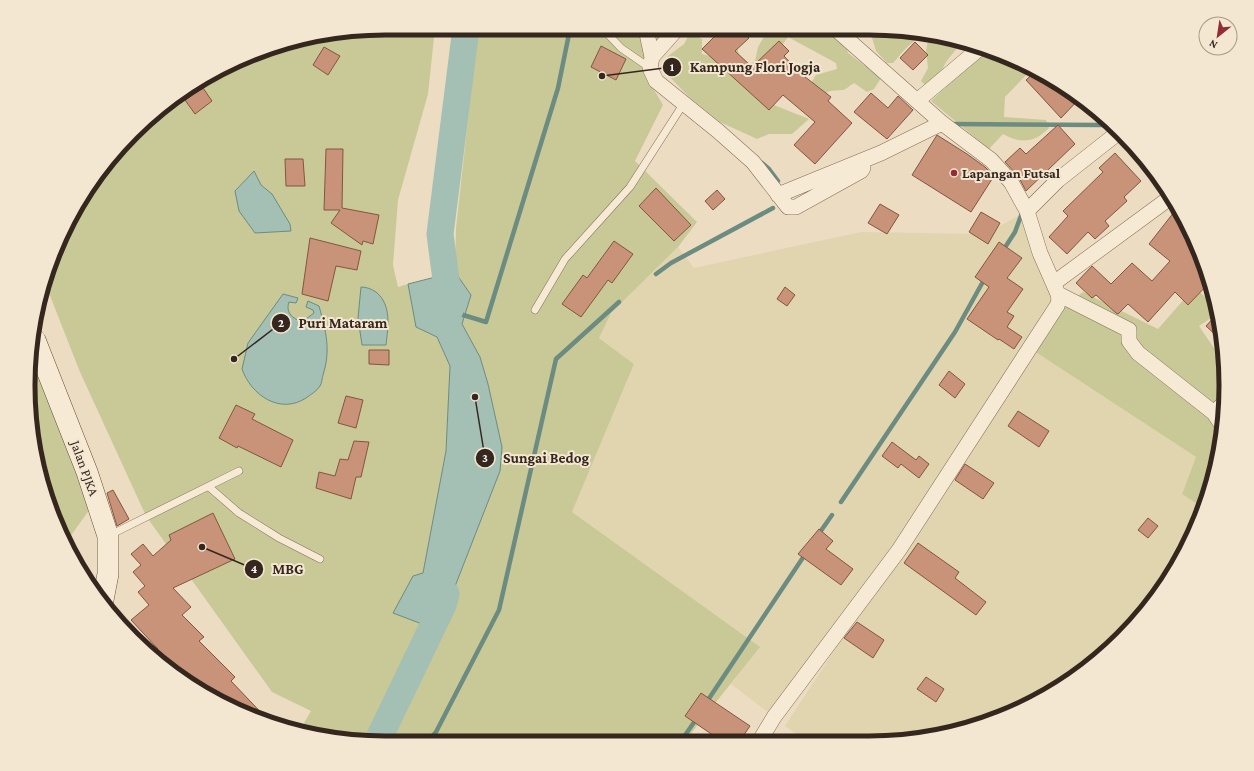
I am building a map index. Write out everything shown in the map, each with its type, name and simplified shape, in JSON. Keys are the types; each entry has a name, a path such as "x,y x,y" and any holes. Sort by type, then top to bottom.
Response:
{"main road":[{"name":"Jalan PJKA","path":"37,346 88,472 108,536 108,574 104,595"}],"street":[{"path":"647,35 651,63 656,81 753,162 778,195 861,161 942,123"},
{"path":"651,63 672,35"},
{"path":"763,736 774,717 899,550 1057,306 1059,300 1056,289 1040,253 1027,211 1011,182 991,160 917,102 842,35"},
{"path":"917,102 975,52"},
{"path":"1027,211 1058,180 1114,136"},
{"path":"1056,289 1166,201"},
{"path":"1056,289 1129,330 1129,341 1138,353 1217,418"}],"lane":[{"path":"609,35 621,48 651,63"},
{"path":"535,310 566,259 630,187 684,103"},
{"path":"108,536 239,471"},
{"path":"208,487 239,513 279,538 320,559"}],"shaded area":[{"path":"254,171 261,185 272,194 290,224 291,231 255,233 239,211 235,191"},
{"path":"1027,211 1058,294 896,550 773,716 731,684 759,647 572,512 634,364 597,336 611,313 678,247 694,268 861,232 985,234"},
{"path":"455,272 471,295 462,324 480,357 488,384 502,447 500,471 438,630 393,613 413,576 423,573 446,451 450,366 437,337 416,327 408,284"},
{"path":"361,287 369,288 376,292 385,303 388,317 386,345 362,345 358,318"},
{"path":"283,294 298,298 296,303 289,302 288,310 295,319 298,320 306,319 314,313 313,310 306,307 308,301 319,306 327,340 327,357 319,388 306,398 296,403 286,404 268,400 259,394 252,387 242,369 248,343"},
{"path":"1031,349 1196,457 1182,494 1198,504 1183,541 1172,561 1147,599 1132,617 1100,649 1063,677 1024,700 1003,709 959,724 937,729 891,735 799,736 785,726"}],"green space":[{"path":"434,35 428,94 398,200 393,265 398,287 408,284 417,327 437,337 450,366 446,451 423,573 438,630 502,447 488,384 480,357 462,324 471,295 455,272 456,228 477,35 669,35 650,83 663,105 635,161 697,222 678,247 611,313 599,338 634,364 572,512 760,647 689,736 386,736 340,733 302,726 311,711 272,692 146,516 80,372 48,291 62,251 82,210 107,172 122,154 154,122 191,94 230,71 295,47 340,38 363,36"},
{"path":"689,35 694,35 702,39 702,54 709,56 737,46 742,69 755,61 758,47 765,35 838,35 845,41 848,53 881,78 874,89 867,92 854,83 845,89 830,91 823,96 811,83 816,75 837,69 836,63 788,37 758,78 754,97 809,119 792,134 769,134 757,139 720,122 689,97 664,71 668,56 684,44"},
{"path":"871,35 912,38 914,42 905,49 893,63 887,63 876,51"},
{"path":"928,40 958,47 946,62 941,72 925,85 921,81 928,68 926,51"},
{"path":"981,54 1028,73 1005,97 1004,117 1046,120 1049,128 1038,137 1027,140 1016,139 1003,134 989,149 931,101"},
{"path":"1199,291 1208,300 1212,317 1199,326 1217,353 1218,363 1219,386 1216,431 1207,476 1198,504 1182,494 1196,457 1031,349 1051,316 1083,292 1158,329 1186,297"},
{"path":"36,365 90,509 70,538 54,498 42,454 36,408"}],"building":[{"path":"716,35 746,35 749,38 735,51 752,67 779,41 789,51 784,56 800,73 831,97 828,101 852,123 815,164 794,145 815,122 783,95 769,110 702,49"},
{"path":"915,42 928,55 913,70 900,58"},
{"path":"601,46 626,59 616,80 591,67"},
{"path":"324,47 340,56 328,75 313,65"},
{"path":"1031,75 1076,103 1061,118 1026,80"},
{"path":"203,88 212,101 195,114 185,100"},
{"path":"871,93 888,108 898,96 913,110 887,139 854,112"},
{"path":"1058,125 1075,144 1026,191 1018,176 1005,162 1020,148 1026,154"},
{"name":"Lapangan Futsal","path":"937,135 967,154 985,167 994,176 971,212 912,175"},
{"path":"326,149 343,149 342,208 379,215 373,244 363,241 362,245 331,223 340,210 324,210"},
{"path":"1115,153 1141,181 1124,197 1127,201 1105,221 1109,226 1095,239 1088,232 1067,254 1049,237 1068,216 1063,211 1103,172 1099,168"},
{"path":"285,159 303,159 305,186 286,186"},
{"path":"656,188 691,225 674,241 639,206"},
{"path":"717,190 725,199 713,210 705,201"},
{"path":"880,204 899,215 887,234 868,223"},
{"path":"981,212 1000,223 988,244 969,232"},
{"path":"1174,213 1192,251 1205,288 1188,305 1175,292 1148,322 1128,304 1118,314 1116,313 1096,295 1092,298 1076,283 1092,266 1111,284 1132,263 1152,281 1170,261 1149,244"},
{"path":"310,238 361,251 357,270 336,266 328,301 302,294"},
{"path":"614,241 633,254 612,283 608,280 581,317 562,304 583,275 587,278"},
{"path":"999,242 1022,258 1007,278 1023,289 1007,312 1014,316 1007,327 1022,337 1014,349 967,319 989,287 975,277"},
{"path":"785,287 795,295 787,306 777,299"},
{"path":"1212,319 1215,335 1206,326"},
{"path":"369,350 389,350 389,365 369,364"},
{"path":"949,371 965,384 955,398 939,385"},
{"path":"346,396 363,400 356,428 338,423"},
{"path":"236,405 255,414 252,419 293,440 281,467 238,446 237,448 219,438"},
{"path":"1018,411 1049,431 1039,447 1008,426"},
{"path":"354,441 369,442 361,477 356,477 351,499 316,488 319,472 335,476 340,459 348,460"},
{"path":"892,442 916,460 919,456 929,464 919,478 901,464 898,468 882,456"},
{"path":"965,464 994,483 983,499 955,480"},
{"path":"113,490 129,519 117,526 107,493"},
{"path":"213,513 235,559 173,588 191,607 182,615 204,637 199,641 235,677 231,681 261,713 230,700 210,689 172,664 156,651 158,649 131,620 149,605 138,592 145,586 133,572 141,565 131,554 143,544 153,556 171,540 169,535"},
{"path":"1148,518 1158,526 1148,538 1138,530"},
{"path":"819,529 833,541 826,549 853,569 841,585 798,554"},
{"path":"918,543 959,572 955,578 986,602 976,615 904,563"},
{"path":"857,622 884,640 873,658 844,638"},
{"path":"926,677 944,689 936,702 917,689"},
{"path":"701,693 750,726 743,736 714,736 685,716"}],"waterway":[{"path":"450,310 440,234 465,35"},
{"path":"460,314 486,322 558,88 569,35"},
{"path":"952,124 1103,125"},
{"path":"762,163 769,169 778,181"},
{"path":"656,274 671,263 773,208"},
{"path":"1002,252 1015,232 1022,213 1021,211"},
{"path":"841,502 955,332 985,278"},
{"path":"432,736 436,732 499,610 556,359 619,302"},
{"path":"818,535 832,515"},
{"path":"706,703 806,553"},
{"path":"380,736 443,605 446,594"},
{"path":"684,736 697,718"}],"place":[{"name":"Kampung Flori Jogja","path":"602,76"},
{"name":"Lapangan Futsal","path":"954,173"},
{"name":"Puri Mataram","path":"234,359"},
{"name":"Sungai Bedog","path":"475,397"},
{"name":"MBG","path":"202,547"}]}
